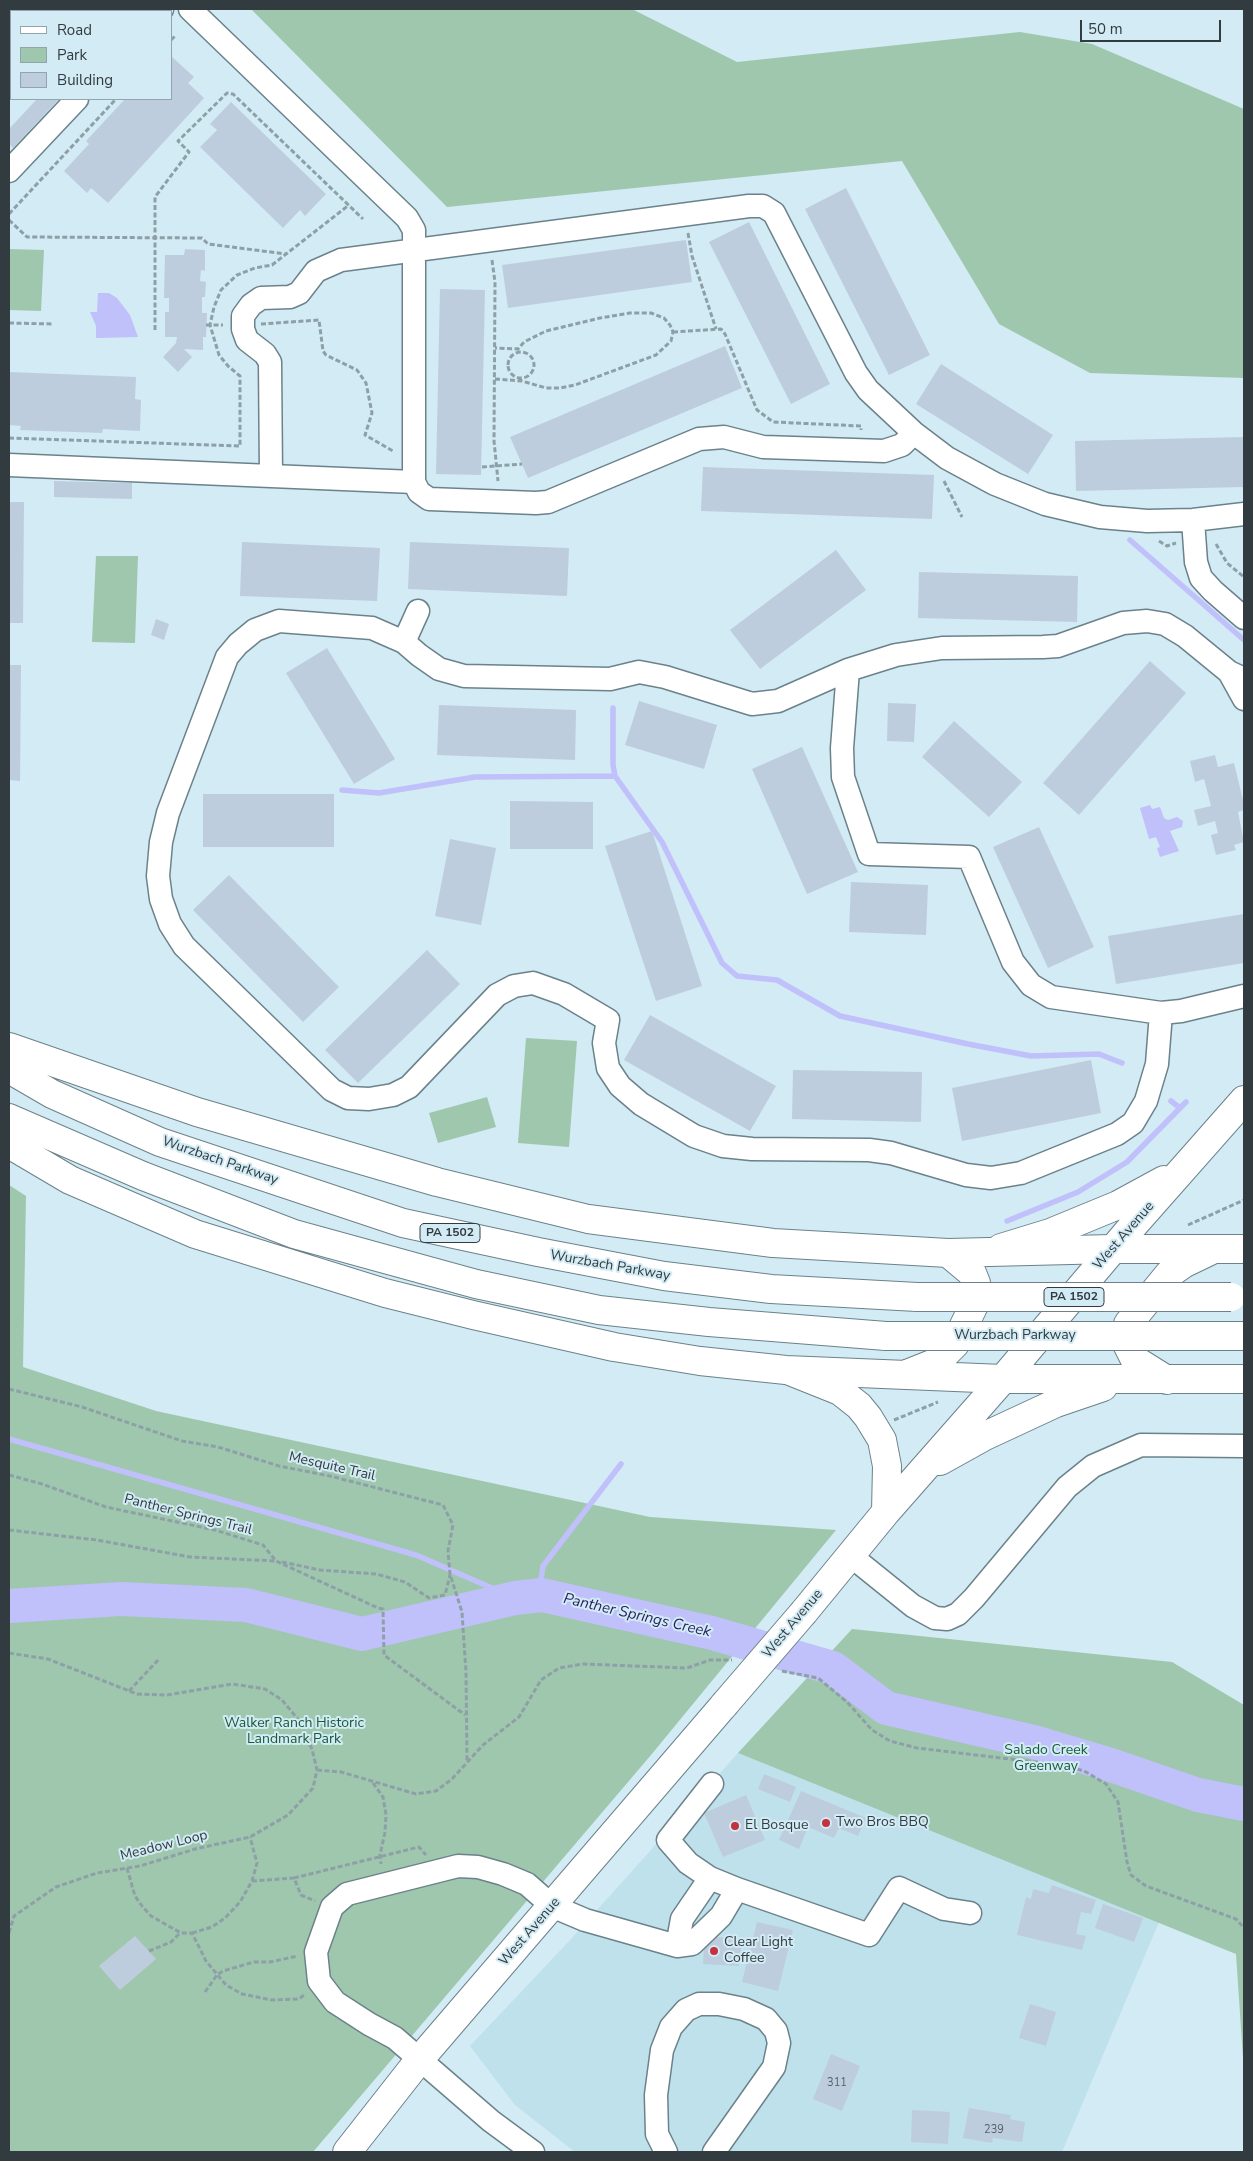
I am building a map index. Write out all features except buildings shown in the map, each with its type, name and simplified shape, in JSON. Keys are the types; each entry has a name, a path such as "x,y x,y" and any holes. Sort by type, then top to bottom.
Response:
{"main road":[{"path":"9,1047 197,1112 437,1182 588,1219 773,1243 948,1253 1112,1249 1244,1249"},
{"name":"Wurzbach Parkway","path":"9,1069 52,1094 160,1142 403,1223 538,1252 664,1276 771,1289 917,1297 1238,1297"},
{"name":"West Avenue","path":"347,2152 420,2058 804,1612 886,1512 1003,1379 1112,1249 1244,1100"},
{"name":"Wurzbach Parkway","path":"9,1118 143,1176 294,1234 476,1284 599,1310 709,1322 886,1336 1244,1336"},
{"path":"9,1144 70,1180 195,1234 385,1293 614,1347 700,1361 786,1370 901,1376 1003,1379 1244,1379"},
{"path":"984,1253 1050,1233 1118,1205 1182,1169"},
{"path":"1167,1380 1135,1360 1127,1344 1128,1324 1169,1274 1183,1264 1210,1250"},
{"path":"901,1376 937,1362 955,1344 977,1299 976,1283 972,1273 948,1253"},
{"path":"786,1370 840,1391 859,1406 868,1417 882,1440 887,1466 886,1512"},
{"path":"924,1470 985,1436 1056,1403 1124,1380"}],"street":[{"path":"190,9 407,218 414,230 414,482 419,492 429,499 548,502 698,439 724,437 763,447 884,451 902,445 914,433"},
{"path":"9,171 76,100"},
{"path":"271,476 270,362 265,354 247,340 243,329 244,316 251,305 261,298 290,297 299,293 316,271 341,260 748,206 762,206 774,213 856,373 871,394 914,433 947,458 995,484 1045,504 1100,517 1147,521 1193,520 1244,514"},
{"path":"9,465 414,482"},
{"path":"1193,520 1196,562 1201,578 1213,592 1244,618"},
{"path":"404,642 418,611"},
{"path":"1161,1013 1157,1064 1146,1101 1133,1123 1117,1134 1021,1173 991,1178 966,1175 890,1153 869,1150 752,1149 723,1146 694,1136 641,1104 620,1086 608,1068 604,1043 608,1020 564,994 533,983 514,986 497,994 408,1087 393,1095 369,1100 348,1098 332,1090 184,946 170,924 161,899 158,876 160,842 168,813 227,656 255,630 279,621 372,628 404,642 439,669 464,676 610,679 640,672 665,677 752,704 778,701 848,670 896,655 942,648 1058,646 1123,623 1147,621 1165,624 1185,636 1237,675 1244,699"},
{"path":"848,670 842,748 843,777 869,854 969,857 1013,962 1031,985 1051,997 1161,1013 1181,1011 1244,996"},
{"path":"851,1556 913,1606 935,1618 946,1619 958,1614 974,1598 1067,1487 1093,1466 1141,1445 1244,1446"},
{"path":"712,1784 668,1840 688,1863 710,1878 737,1890 869,1935 899,1888 944,1909 970,1913"},
{"path":"533,2152 491,2121 395,2038 335,2002 319,1981 316,1952 332,1907 347,1894 458,1866 478,1867 503,1874 527,1884 552,1906 585,1920 677,1946 692,1944 721,1916 737,1890"},
{"path":"677,1946 682,1919 710,1878"},
{"path":"666,2152 657,2134 656,2095 662,2050 670,2027 686,2010 699,2004 719,2004 744,2008 766,2019 776,2031 779,2043 774,2067 714,2152"}],"path":[{"path":"172,39 175,36"},
{"path":"155,330 155,197 188,152 178,141 230,92 311,167 363,219"},
{"path":"9,214 115,100"},
{"path":"9,438 240,446 240,376 219,355 208,325 214,307 222,290 237,276 255,268 272,265 349,205"},
{"path":"683,215 692,248 692,256 716,329"},
{"path":"9,220 27,237 202,238 208,244 287,254"},
{"path":"492,254 495,282 494,441 499,489"},
{"path":"630,313 651,313 664,318 673,332 671,342 656,355 608,374 560,388 546,388 514,377 507,367 512,355 519,350 524,342 546,331 630,313"},
{"path":"256,324 319,320 323,351 326,355 357,370 366,383 372,413 365,435 399,454"},
{"path":"9,323 53,324"},
{"path":"208,325 224,325"},
{"path":"673,332 721,329 726,334 757,410 773,422 861,426 861,434"},
{"path":"495,348 519,350 528,354 534,361 534,370 523,380 495,378"},
{"path":"482,467 522,464"},
{"path":"942,477 962,517"},
{"path":"1214,540 1228,563 1244,577"},
{"path":"1182,1227 1244,1200"},
{"name":"Mesquite Trail","path":"9,1389 82,1407 182,1441 218,1447 279,1466 330,1476 443,1505 453,1525 448,1551 450,1574 462,1612 466,1672 467,1762"},
{"path":"886,1423 938,1402"},
{"name":"Panther Springs Trail","path":"9,1475 42,1484 106,1507 216,1530 263,1545 276,1561 383,1609 384,1655 465,1716"},
{"path":"9,1530 96,1540 190,1557 276,1561 320,1570 376,1574 406,1582 429,1598 445,1595 450,1574"},
{"path":"9,1654 48,1659 138,1694 166,1695 232,1684 265,1689 282,1700 297,1718 312,1749 317,1770 341,1772 373,1783 416,1794 436,1792 452,1779 483,1745 519,1717 542,1680 559,1668 584,1664 687,1668 710,1660 726,1659 735,1661"},
{"path":"129,1691 159,1659"},
{"path":"781,1670 818,1678 847,1702 872,1730 890,1741 917,1748 1069,1766 1086,1772 1106,1784 1118,1802 1127,1862 1131,1875 1146,1886 1236,1919 1244,1928"},
{"name":"Meadow Loop","path":"9,1934 14,1916 56,1887 96,1873 140,1866 195,1849 250,1837 288,1815 313,1788 317,1770"},
{"path":"373,1783 383,1797 386,1815 386,1832 380,1855 384,1885"},
{"path":"127,1868 135,1896 151,1916 180,1933 192,1933 212,1927 225,1918 240,1902 252,1881 257,1863 250,1837"},
{"path":"252,1881 294,1878 301,1896 332,1907"},
{"path":"149,1951 172,1942 180,1933"},
{"path":"192,1933 203,1955 217,1975 226,1985 242,1994 272,2000 299,1999 319,1981"},
{"path":"205,1992 217,1975 237,1966 316,1952"}],"shaded area":[{"path":"738,1753 1159,1922 1062,2152 575,2152 515,2105 470,2046 571,1939"}],"green space":[{"path":"9,9 55,9 10,10 9,59"},
{"path":"251,9 632,9 737,62 1020,32 1092,44 1244,109 1244,378 1090,373 999,324 902,161 447,207"},
{"path":"9,249 44,250 41,311 9,310"},
{"path":"96,556 138,556 135,643 92,642"},
{"path":"526,1038 577,1041 569,1147 518,1143"},
{"path":"487,1097 496,1127 438,1143 429,1113"},
{"name":"Walker Ranch Historic Landmark Park","path":"9,1185 26,1196 23,1367 156,1411 650,1517 836,1530 651,1755 313,2152 9,2152"},
{"name":"Salado Creek Greenway","path":"852,1629 1172,1662 1244,1705 1244,2073 1236,1954 738,1753"}],"water":[{"path":"98,293 109,293 117,298 130,315 138,337 96,338 96,326 90,312 97,312"},
{"path":"1150,805 1152,809 1160,807 1164,818 1168,820 1177,817 1183,821 1182,827 1170,831 1179,851 1160,857 1157,848 1160,847 1156,837 1149,839 1140,808"}],"waterway":[{"path":"1130,540 1244,640"},
{"path":"613,708 613,765 615,776"},
{"path":"342,790 379,793 475,777 615,776 662,842 722,963 737,976 777,980 840,1016 1031,1056 1099,1054 1122,1063"},
{"path":"1171,1101 1180,1108"},
{"path":"1007,1221 1078,1192 1127,1162 1186,1102"},
{"path":"9,1439 416,1555 515,1598"},
{"path":"539,1595 543,1566 621,1464"},
{"name":"Panther Springs Creek","path":"9,1606 121,1599 246,1605 362,1634 515,1598 542,1595 712,1633 833,1668 886,1708 1034,1742 1111,1765 1198,1795 1244,1804"}],"place":[{"name":"Two Bros BBQ","path":"826,1823"},
{"name":"El Bosque","path":"735,1826"},
{"name":"Clear Light Coffee","path":"714,1951"}]}
